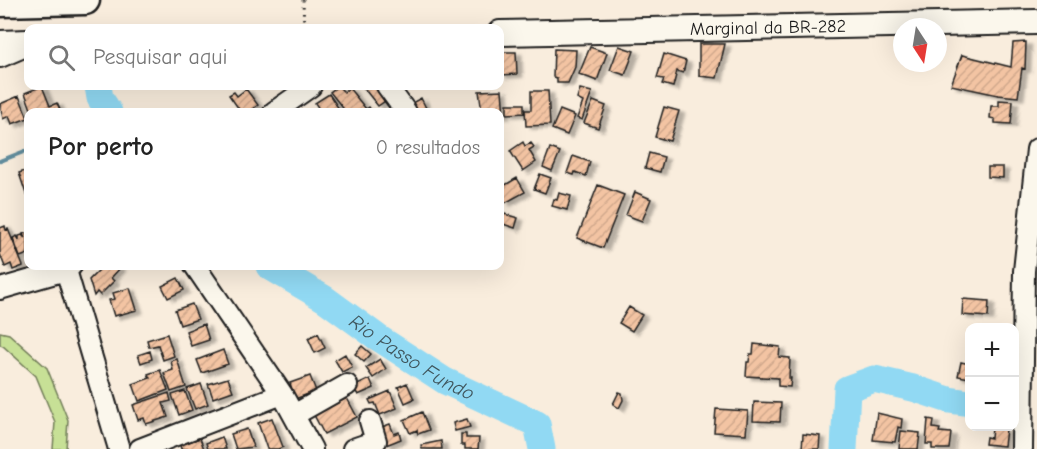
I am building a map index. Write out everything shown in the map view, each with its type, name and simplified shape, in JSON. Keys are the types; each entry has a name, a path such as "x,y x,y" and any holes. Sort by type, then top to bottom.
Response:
{"highway":[{"path":"0,2 85,0"}],"main road":[{"name":"Marginal da BR-282","path":"504,33 1037,22"},
{"path":"0,43 24,44"}],"street":[{"path":"0,57 24,46"},
{"path":"280,108 305,90"},
{"path":"390,90 403,108"},
{"path":"1022,449 1022,321 1037,149"},
{"path":"0,289 62,270"},
{"path":"69,270 119,449"},
{"path":"198,270 282,394 312,449"},
{"path":"294,416 347,385"},
{"path":"140,449 282,394"},
{"path":"353,449 376,441 370,420"}],"path":[{"path":"303,0 304,24"}],"green space":[{"path":"0,332 9,334 47,368 68,420 66,449 53,449 55,422 36,376 0,345"}],"building":[{"path":"1026,42 1025,69 1022,68 1018,97 951,85 962,55 1011,67 1013,43"},
{"path":"699,44 725,44 717,78 699,76"},
{"path":"619,46 634,51 625,75 610,70"},
{"path":"590,47 607,53 597,81 579,74"},
{"path":"554,49 576,50 575,67 568,83 557,83 557,78 553,77"},
{"path":"504,52 516,52 517,74 504,75"},
{"path":"664,54 686,61 683,73 677,71 673,87 662,84 664,79 657,78"},
{"path":"580,89 592,92 582,120 577,118 583,102 577,99"},
{"path":"32,90 44,90 50,106 57,103 59,108 31,108 25,93"},
{"path":"247,90 258,105 254,108 238,108 229,95 234,92 237,96"},
{"path":"351,90 365,108 343,108 330,92"},
{"path":"365,90 387,90 392,96 378,106"},
{"path":"502,90 503,108 481,108 479,91"},
{"path":"531,91 548,91 550,125 526,126 525,110 531,110"},
{"path":"329,94 338,108 318,108 315,103"},
{"path":"19,96 24,108 24,120 12,124 9,116 3,119 0,104"},
{"path":"421,98 426,108 412,108 410,104"},
{"path":"999,100 1013,101 1011,124 995,123 995,119 990,118 991,106 999,106"},
{"path":"593,101 606,106 598,128 584,123"},
{"path":"507,104 524,104 524,113 507,114"},
{"path":"664,107 679,111 670,141 655,137"},
{"path":"560,110 575,116 567,135 552,129"},
{"path":"523,142 525,146 531,143 534,147 529,150 536,162 523,171 510,151"},
{"path":"550,148 560,152 552,171 543,167"},
{"path":"649,153 664,157 660,172 645,168"},
{"path":"573,156 590,162 586,176 575,172 574,175 567,173"},
{"path":"988,167 1003,167 1003,178 988,177"},
{"path":"24,171 24,188 19,173"},
{"path":"540,174 551,178 545,193 534,189"},
{"path":"517,178 525,192 505,203 504,186"},
{"path":"598,185 624,195 603,248 577,238"},
{"path":"635,192 651,199 642,221 626,215"},
{"path":"559,193 571,196 567,210 552,206"},
{"path":"504,214 518,218 515,228 504,224"},
{"path":"5,226 23,266 13,270 11,264 5,267 0,254 0,228"},
{"path":"22,235 24,256 20,257 13,238 17,236 19,240 19,236"},
{"path":"99,270 118,270 111,278 114,281 100,295 97,292 94,296 89,280"},
{"path":"178,278 184,290 168,298 162,286"},
{"path":"130,288 137,310 114,316 109,300 115,299 113,293"},
{"path":"963,299 989,301 988,317 962,315"},
{"path":"192,304 198,319 180,325 175,310"},
{"path":"629,307 642,315 632,331 619,323"},
{"path":"204,324 209,340 191,346 186,331"},
{"path":"318,333 325,348 315,353 308,338"},
{"path":"167,334 174,356 163,360 158,345 149,347 147,340"},
{"path":"754,344 780,347 779,357 790,358 790,387 778,386 778,378 746,376 747,362 749,362 750,354 753,354"},
{"path":"362,346 371,354 364,362 355,354"},
{"path":"223,350 228,364 202,373 197,360"},
{"path":"150,351 152,359 141,363 138,355"},
{"path":"345,354 352,367 342,372 335,360"},
{"path":"177,359 186,387 171,392 164,373 173,370 171,361"},
{"path":"380,359 386,369 373,378 366,368"},
{"path":"961,362 965,363 965,377 958,376"},
{"path":"160,370 168,390 139,401 133,384 150,378 148,374"},
{"path":"310,376 316,391 295,399 290,383"},
{"path":"228,378 233,391 213,398 208,384"},
{"path":"370,379 374,388 358,395 353,387"},
{"path":"407,383 414,399 405,403 398,387"},
{"path":"201,384 208,404 195,409 187,389"},
{"path":"185,391 192,410 179,415 172,395"},
{"path":"390,391 397,408 380,415 375,403 371,404 369,400"},
{"path":"619,392 622,393 623,400 619,408 613,404"},
{"path":"169,393 171,401 163,403 168,417 146,424 144,418 138,420 133,405"},
{"path":"347,398 357,417 324,434 314,415"},
{"path":"754,402 781,403 780,422 753,421"},
{"path":"716,409 748,411 746,434 714,432"},
{"path":"422,412 429,430 418,434 417,430 410,433 404,420"},
{"path":"877,413 902,419 895,442 873,440"},
{"path":"272,418 283,447 278,449 267,449 258,423"},
{"path":"467,419 470,427 455,431 453,423"},
{"path":"928,419 934,420 933,428 940,429 939,432 951,433 949,449 932,449 932,444 926,444"},
{"path":"390,424 394,434 399,432 401,439 386,445 379,428"},
{"path":"247,429 253,447 236,449 231,434"},
{"path":"901,431 920,433 918,449 899,449"},
{"path":"992,431 1006,431 1004,446 985,444 986,437 991,438"},
{"path":"461,434 466,434 466,438 479,438 478,449 465,449 465,445 461,445"},
{"path":"803,434 820,436 819,449 802,449"},
{"path":"222,437 226,449 208,449 206,443"},
{"path":"200,438 204,449 181,449 180,445"},
{"path":"441,441 442,449 422,449 421,445"}],"waterway":[{"name":"Rio Passo Fundo","path":"99,90 100,98 106,108"},
{"path":"99,108 100,98"},
{"path":"0,161 24,152"},
{"name":"Rio Passo Fundo","path":"276,270 325,299 377,337 445,381 537,424 542,449"},
{"name":"Rio Passo Fundo","path":"844,449 847,389 874,379 965,402"}]}
